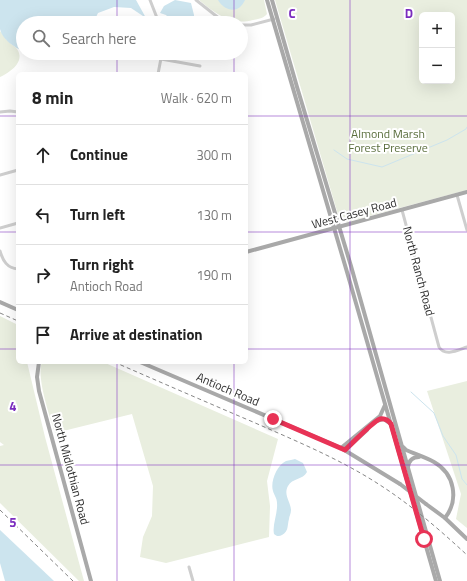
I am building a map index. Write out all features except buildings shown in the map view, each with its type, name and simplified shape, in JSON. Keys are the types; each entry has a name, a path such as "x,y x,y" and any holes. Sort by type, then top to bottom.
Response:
{"main road":[{"path":"266,0 274,19 402,445 440,581"},
{"path":"272,0 274,19"},
{"name":"West Casey Road","path":"248,251 467,192"},
{"path":"337,228 436,581"},
{"path":"0,302 16,309"},
{"name":"North Midlothian Road","path":"39,364 37,377 39,391 91,581"},
{"name":"Antioch Road","path":"145,364 343,449 400,484 445,518 467,539"},
{"path":"343,449 380,416 386,405"},
{"path":"343,449 377,421 384,419 391,424"},
{"path":"402,445 406,450 434,462 443,469 452,482 454,496 450,513 445,518"},
{"path":"408,468 412,459 422,457"}],"street":[{"path":"150,0 156,16"},
{"path":"196,0 217,16"},
{"path":"248,25 274,19"},
{"path":"158,72 161,60"},
{"path":"167,60 200,66"},
{"path":"0,112 16,112"},
{"path":"0,175 16,171"},
{"path":"458,194 467,230"},
{"name":"North Ranch Road","path":"402,210 439,347 444,353 467,347"},
{"path":"0,228 16,224"},
{"path":"0,252 2,259 6,264 9,267 16,269"},
{"path":"190,567 193,581"}],"green space":[{"path":"199,0 264,0 267,14 261,18 248,20 248,16 221,16"},
{"name":"Almond Marsh Forest Preserve","path":"275,0 467,0 467,190 347,222 342,222 339,218"},
{"path":"0,31 16,48 16,60 19,60 12,70 0,77"},
{"path":"0,316 16,324 16,364 27,364 45,437 84,581 79,581 0,503 0,446 4,445 0,442"},
{"path":"42,364 108,364 278,439 267,481 270,506 269,537 166,563 140,557 143,537 152,516 153,486 132,414 55,433 42,387"},
{"path":"467,381 467,528 456,519 461,494 427,391"}],"water":[{"path":"0,0 136,0 145,16 131,8 114,7 98,13 96,16 16,16 16,48 3,36 0,29"},
{"path":"175,0 191,3 194,16 167,16 160,13 164,6"},
{"path":"218,0 245,0 239,8 232,10 224,7"},
{"path":"295,459 303,463 307,472 305,475 290,483 288,486 286,492 291,507 291,513 287,530 282,535 278,536 274,534 277,500 273,492 272,483 280,466 286,461"},
{"path":"0,530 54,581 5,581 0,563"}],"waterway":[{"path":"334,150 347,159 382,167 447,140 467,127"},
{"path":"411,392 434,413 443,436 456,455 462,479 467,485"}],"railway":[{"path":"0,313 16,320"},
{"path":"119,364 285,436 349,467 380,485 414,509 467,555"},
{"path":"0,510 73,581"}],"route":[{"path":"273,419 345,450 377,421 384,419 388,421 391,424 402,459 424,539"}]}
